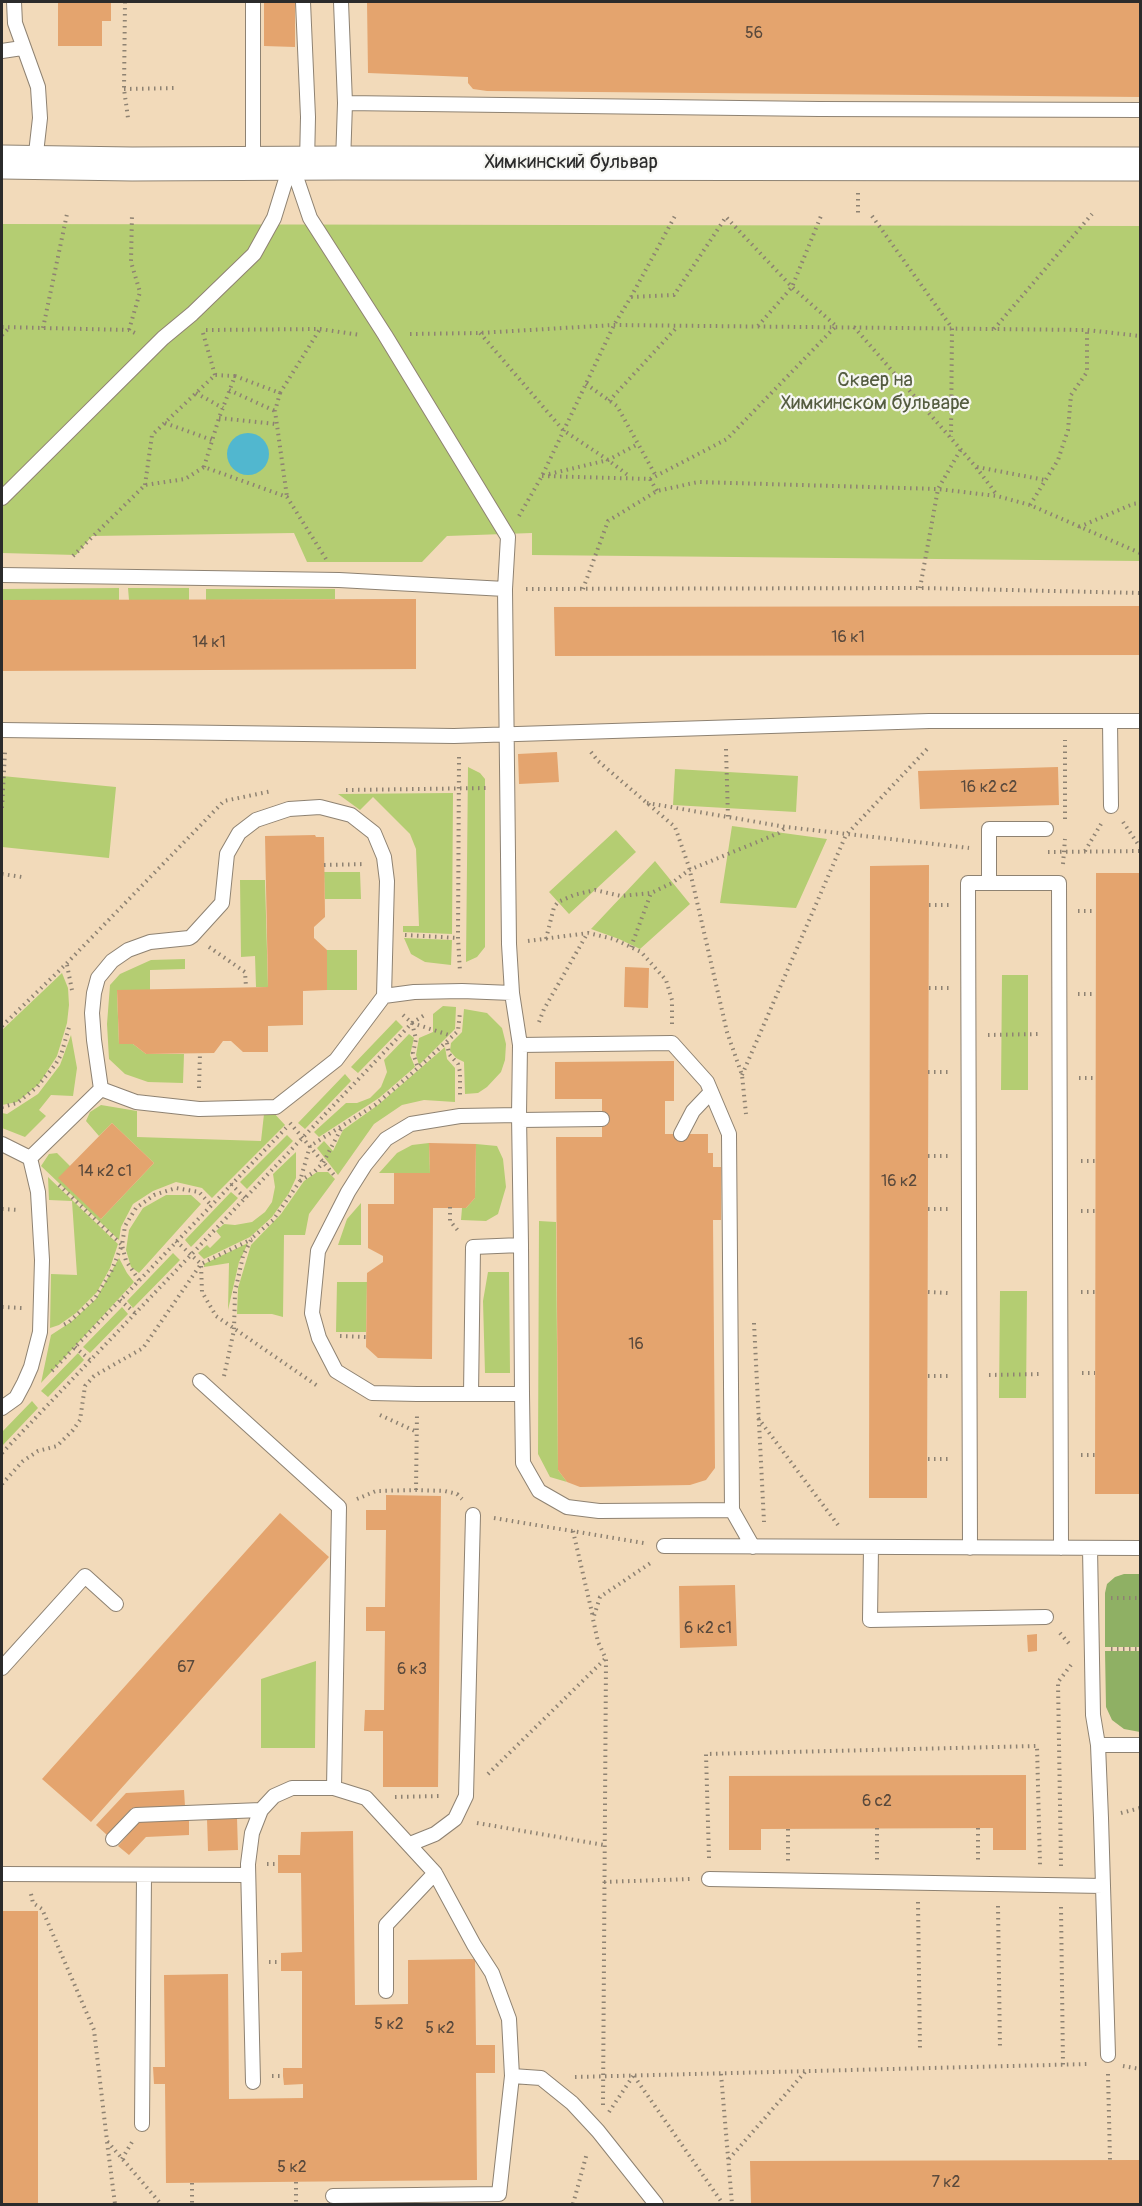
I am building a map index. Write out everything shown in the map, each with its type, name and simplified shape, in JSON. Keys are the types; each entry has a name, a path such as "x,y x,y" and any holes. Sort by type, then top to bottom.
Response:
{"main road":[{"name":"Химкинский бульвар","path":"2,162 1140,164"}],"lane":[{"path":"14,2 15,23 22,48 38,87 40,118 35,162"},
{"path":"253,2 253,163"},
{"path":"2,498 163,338 192,314 254,254 274,218 299,163 308,117 303,2"},
{"path":"341,2 345,103 343,163"},
{"path":"2,51 22,48"},
{"path":"345,103 819,109 1140,110"},
{"path":"299,163 310,218 385,335 508,537 505,589 509,944 512,993 525,1045 520,1117 523,1463 539,1491 567,1507 600,1511 732,1510"},
{"path":"2,575 339,580 505,589"},
{"path":"2,730 458,736 929,721 1140,721"},
{"path":"1110,721 1111,806"},
{"path":"320,807 351,815 374,833 385,864 387,881 384,996 336,1060 276,1107 199,1109 136,1102 101,1089 92,1013 98,978 112,961 128,950 150,942 192,936 222,903 227,854 239,833 256,820 289,809 320,807"},
{"path":"989,883 989,830 1046,829"},
{"path":"970,1548 968,883 1059,883 1061,1548"},
{"path":"384,996 414,992 512,993"},
{"path":"525,1045 672,1043 707,1082 729,1134 732,1510 753,1547"},
{"path":"30,1158 101,1089"},
{"path":"681,1134 693,1111 711,1092"},
{"path":"522,1394 372,1393 336,1371 319,1338 312,1313 318,1251 365,1164 386,1139 411,1124 460,1116 602,1119"},
{"path":"2,1144 30,1158"},
{"path":"2,1408 16,1398 24,1383 40,1332 42,1260 38,1192 30,1158"},
{"path":"471,1394 473,1247 521,1245"},
{"path":"200,1381 339,1507 334,1788"},
{"path":"410,1844 435,1834 455,1819 466,1796 473,1515"},
{"path":"664,1546 1140,1548"},
{"path":"871,1547 870,1620 1046,1617"},
{"path":"1090,1548 1091,1598 1085,1652 1098,1745 1108,2059"},
{"path":"2,1668 85,1575 116,1604"},
{"path":"1098,1745 1140,1744"},
{"path":"253,2082 248,1864 252,1833 261,1810 274,1796 292,1788 334,1788 366,1798 435,1873 474,1945 492,1972 509,2019 512,2076 499,2194 333,2196"},
{"path":"113,1839 136,1815 261,1810"},
{"path":"386,1991 386,1925 435,1873"},
{"path":"2,1874 248,1875"},
{"path":"142,2124 144,1875"},
{"path":"710,1879 1103,1886"},
{"path":"512,2076 541,2078 572,2103 598,2131 656,2205"}],"path":[{"path":"125,2 124,89 128,118"},
{"path":"124,89 177,88"},
{"path":"858,192 858,216"},
{"path":"43,328 67,214"},
{"path":"129,330 140,292 131,262 132,214"},
{"path":"994,329 1092,214"},
{"path":"508,537 542,476 614,325 675,216"},
{"path":"631,297 674,295 726,216 792,287 836,326"},
{"path":"758,326 792,287 821,216"},
{"path":"872,216 952,328 951,437"},
{"path":"404,334 479,333 614,325 1087,330 1140,336"},
{"path":"609,400 679,326"},
{"path":"542,476 650,479 656,476 727,439 836,326"},
{"path":"854,326 951,437 997,496"},
{"path":"2,327 129,330 146,338"},
{"path":"2,335 9,327"},
{"path":"320,329 280,393 275,411 286,497 339,580"},
{"path":"194,334 202,330 320,329 370,336"},
{"path":"202,330 215,375"},
{"path":"1030,505 1058,460 1068,430 1071,395 1087,372 1087,330"},
{"path":"479,333 562,430 608,459 630,477"},
{"path":"69,577 69,560 145,484 152,435 215,375 235,376 280,393"},
{"path":"145,484 185,479 204,467 235,376"},
{"path":"586,384 617,406 656,476"},
{"path":"229,390 275,411"},
{"path":"196,393 223,408"},
{"path":"219,418 276,424"},
{"path":"165,423 212,440"},
{"path":"542,476 608,459 638,444"},
{"path":"920,588 938,489 960,449"},
{"path":"204,467 286,497"},
{"path":"976,467 1045,480"},
{"path":"650,479 657,491"},
{"path":"582,589 608,521 657,491 698,482 938,489 997,496 1030,505 1140,553"},
{"path":"1079,527 1140,503"},
{"path":"505,589 920,588 1140,593"},
{"path":"1065,820 1066,721"},
{"path":"2,1484 23,1461 38,1450 57,1446 73,1430 80,1420 85,1386 94,1376 143,1348 201,1264 252,1238 273,1220 300,1181 310,1146 375,1105 458,1031 462,991 458,938 460,789 458,736"},
{"path":"742,1075 846,835 929,747"},
{"path":"727,772 728,817"},
{"path":"2,808 3,774"},
{"path":"645,802 786,827 989,850"},
{"path":"1085,852 1111,806 1140,849"},
{"path":"546,939 554,907 558,902 595,890 621,896 651,893 672,883 689,870 779,833 786,827"},
{"path":"1059,883 1065,852 1065,831"},
{"path":"1043,852 1140,849"},
{"path":"324,865 385,864"},
{"path":"2,874 22,877"},
{"path":"631,947 651,893"},
{"path":"509,944 588,933 614,939 642,952 666,980 672,1000 672,1043"},
{"path":"525,1045 588,933"},
{"path":"385,934 458,938"},
{"path":"192,936 245,972 246,987"},
{"path":"66,964 73,991 72,999"},
{"path":"2,1453 412,1023 462,991"},
{"path":"384,996 412,1023 453,1036"},
{"path":"2,1107 17,1103 37,1087 55,1065 61,1055 72,1016"},
{"path":"412,1023 416,1039 413,1053 418,1068"},
{"path":"968,1035 1060,1034"},
{"path":"447,1042 449,1054 458,1064 460,1072 460,1116"},
{"path":"199,1109 200,1053"},
{"path":"276,1107 348,1192"},
{"path":"47,1377 298,1115"},
{"path":"300,1181 323,1163 342,1127"},
{"path":"30,1158 122,1245 126,1261 139,1280"},
{"path":"231,1184 245,1198"},
{"path":"40,1332 49,1333 69,1322 95,1298 111,1272 122,1245 125,1226 136,1208 154,1195 176,1188 199,1192 212,1204"},
{"path":"450,1207 450,1221 473,1247"},
{"path":"218,1398 234,1330 233,1310 238,1273 252,1238"},
{"path":"176,1241 201,1264"},
{"path":"201,1264 202,1292 216,1316 325,1390"},
{"path":"120,1300 135,1313"},
{"path":"75,1347 90,1360"},
{"path":"970,1376 1061,1374"},
{"path":"416,1490 417,1394"},
{"path":"758,1417 854,1547"},
{"path":"339,1507 376,1491 446,1491 457,1494 466,1502 473,1515"},
{"path":"573,1532 598,1641 606,1659 603,2110"},
{"path":"593,1619 600,1597 656,1559 664,1546"},
{"path":"1091,1598 1140,1598"},
{"path":"1046,1617 1085,1652 1058,1682 1063,2065"},
{"path":"366,1798 466,1796 606,1659"},
{"path":"604,1882 710,1879 706,1754 1037,1746 1040,1885"},
{"path":"455,1819 604,1845"},
{"path":"877,1828 877,1882"},
{"path":"978,1828 978,1884"},
{"path":"788,1829 788,1881"},
{"path":"26,1874 33,1903 42,1909 94,2030 115,2205"},
{"path":"918,1883 920,2051"},
{"path":"998,1884 999,2050"},
{"path":"1108,2059 1110,2160"},
{"path":"541,2078 1097,2064"},
{"path":"728,2159 806,2071"},
{"path":"721,2074 732,2205"},
{"path":"633,2075 723,2205"},
{"path":"107,2141 161,2205"},
{"path":"296,2182 296,2205"},
{"path":"192,2183 192,2205"}],"green space":[{"name":"Сквер на Химкинском бульваре","path":"2,224 1140,226 1140,561 532,555 532,533 447,536 422,562 307,562 294,533 92,536 76,555 2,553"},
{"path":"119,588 119,600 2,600 2,589"},
{"path":"128,588 189,588 189,600 129,600"},
{"path":"206,589 335,589 335,599 206,600"},
{"path":"468,767 480,773 485,779 485,947 477,957 466,962"},
{"path":"675,769 798,776 796,812 673,805"},
{"path":"2,776 116,787 109,858 2,847"},
{"path":"453,793 452,934 403,932 403,926 419,926 416,849 410,834 373,797 360,810 338,794"},
{"path":"732,826 827,839 796,908 720,903"},
{"path":"616,830 636,852 569,914 549,892"},
{"path":"655,861 690,904 640,949 591,929"},
{"path":"324,872 360,872 361,899 325,899"},
{"path":"240,880 265,880 268,987 256,987 255,956 241,957"},
{"path":"404,938 452,940 451,965 425,962 411,954"},
{"path":"327,950 357,950 357,990 327,990"},
{"path":"185,959 185,969 150,970 150,990 117,991 119,1044 133,1044 146,1054 184,1054 183,1083 148,1082 125,1074 109,1059 107,1024 110,985 120,974 151,960"},
{"path":"62,973 68,988 69,1005 67,1023 57,1056 39,1084 17,1102 2,1105 2,1030"},
{"path":"1002,975 1028,975 1028,1090 1001,1090"},
{"path":"443,1006 456,1007 455,1029 419,1065 416,1055 419,1038 433,1032 433,1014"},
{"path":"464,1009 487,1013 502,1028 506,1044 505,1060 501,1072 478,1093 465,1094 464,1062 450,1051 451,1043 462,1032"},
{"path":"396,1020 403,1027 358,1073 351,1067"},
{"path":"409,1034 414,1038 410,1055 415,1067 379,1098 319,1137 314,1132 346,1103 357,1103 370,1098 381,1087 387,1072 384,1060"},
{"path":"71,1035 77,1068 73,1096 51,1095 39,1110 46,1116 25,1137 2,1128 2,1113 7,1114 38,1094 60,1065"},
{"path":"445,1047 447,1059 455,1068 455,1102 424,1100 402,1105 374,1124 338,1175 317,1148 324,1141 333,1151 343,1130 378,1105"},
{"path":"345,1074 351,1081 305,1129 298,1123"},
{"path":"101,1105 137,1111 137,1137 261,1141 264,1114 272,1111 285,1125 212,1198 202,1188 176,1182 153,1191 133,1204 121,1227 119,1240 41,1166 49,1154 57,1153 70,1166 101,1219 154,1163 112,1123 99,1136 86,1121 90,1112"},
{"path":"287,1135 293,1141 247,1189 240,1182"},
{"path":"429,1143 430,1173 379,1173 397,1153 412,1145"},
{"path":"476,1144 497,1146 503,1159 506,1187 498,1214 486,1221 461,1220 462,1208 466,1208 475,1198"},
{"path":"296,1152 296,1178 289,1193 272,1217 250,1237 204,1259 198,1253 207,1245 210,1248 221,1237 216,1231 224,1224 252,1222 265,1212 272,1202 275,1187 273,1174"},
{"path":"317,1172 328,1172 335,1179 309,1214 305,1235 284,1235 283,1317 272,1314 237,1314 238,1288 251,1245 281,1214 304,1181"},
{"path":"48,1177 118,1244 110,1268 97,1292 76,1313 59,1325 50,1328 51,1274 77,1275 72,1201 49,1200"},
{"path":"231,1192 238,1198 191,1247 185,1240"},
{"path":"166,1195 191,1195 201,1204 139,1273 131,1267 126,1250 129,1230 143,1208"},
{"path":"361,1203 361,1245 338,1245 347,1219"},
{"path":"539,1221 556,1222 558,1470 567,1482 550,1477 538,1454"},
{"path":"248,1243 239,1262 228,1310 229,1263 204,1267 204,1264"},
{"path":"173,1253 180,1260 133,1308 127,1301"},
{"path":"119,1258 134,1282 41,1383 51,1335 71,1322 96,1299"},
{"path":"488,1272 509,1272 510,1373 485,1373 483,1301"},
{"path":"337,1282 367,1282 366,1332 336,1332"},
{"path":"1000,1291 1027,1291 1026,1398 999,1398"},
{"path":"122,1307 128,1314 90,1353 83,1347"},
{"path":"78,1353 84,1360 48,1397 41,1391"},
{"path":"32,1401 38,1408 2,1446 2,1432"},
{"path":"1124,1574 1140,1574 1140,1647 1105,1647 1107,1584 1115,1577"},
{"path":"1105,1651 1140,1651 1140,1732 1124,1729 1112,1720 1106,1707"},
{"path":"316,1661 315,1748 261,1748 261,1679"}],"water":[{"path":"248,433 256,434 263,439 268,446 268,462 263,469 256,474 248,475 240,474 233,469 228,462 227,454 228,446 233,439 240,434"}],"building":[{"path":"58,2 111,2 111,21 102,21 102,46 58,46"},
{"path":"264,2 295,2 295,47 264,46"},
{"path":"367,2 1140,2 1140,97 487,91 473,89 468,83 468,77 368,73"},
{"path":"416,599 416,669 2,671 2,600"},
{"path":"1140,606 1140,655 555,656 554,607"},
{"path":"557,752 559,782 519,784 518,754"},
{"path":"1058,767 1059,805 920,809 918,771"},
{"path":"315,835 324,837 325,917 314,927 314,938 327,950 327,990 303,991 303,1025 268,1026 268,1052 243,1052 231,1041 223,1041 214,1053 146,1054 133,1044 119,1044 117,990 268,987 265,836"},
{"path":"929,865 927,1498 869,1498 870,866"},
{"path":"1096,873 1140,873 1140,1494 1095,1494"},
{"path":"625,967 649,968 648,1008 624,1007"},
{"path":"674,1061 674,1101 665,1101 665,1134 708,1134 708,1153 713,1153 713,1167 721,1167 721,1220 713,1220 715,1468 706,1480 690,1485 580,1487 567,1482 558,1470 556,1137 602,1137 602,1099 555,1099 555,1062"},
{"path":"112,1123 154,1163 101,1219 58,1178"},
{"path":"429,1143 476,1144 475,1198 466,1208 433,1208 432,1359 378,1358 366,1347 367,1273 383,1262 383,1256 368,1248 368,1204 394,1204 394,1173 430,1173"},
{"path":"386,1495 441,1496 438,1787 383,1787 383,1731 364,1731 365,1710 384,1710 385,1631 366,1631 366,1607 385,1607 386,1530 366,1530 366,1510 386,1510"},
{"path":"280,1513 329,1557 91,1822 42,1779"},
{"path":"735,1585 737,1646 680,1648 679,1586"},
{"path":"1037,1634 1037,1651 1028,1652 1027,1635"},
{"path":"1026,1775 1026,1850 993,1850 993,1828 761,1829 761,1850 729,1850 729,1776"},
{"path":"184,1790 185,1806 132,1808 107,1835 96,1825 126,1793"},
{"path":"237,1818 238,1850 208,1851 207,1819"},
{"path":"189,1820 189,1835 146,1837 129,1855 118,1846 139,1822"},
{"path":"353,1831 355,2005 408,2004 408,1960 475,1959 476,2045 495,2045 495,2073 476,2073 477,2180 166,2183 165,2084 154,2084 153,2067 165,2067 164,1975 228,1974 229,2099 303,2098 303,2084 284,2085 283,2076 283,2068 302,2068 302,1971 281,1971 281,1953 302,1952 301,1873 278,1873 278,1855 300,1855 301,1832"},
{"path":"2,1911 38,1911 38,2204 2,2204"},
{"path":"1140,2160 1140,2204 751,2204 750,2161"}]}
